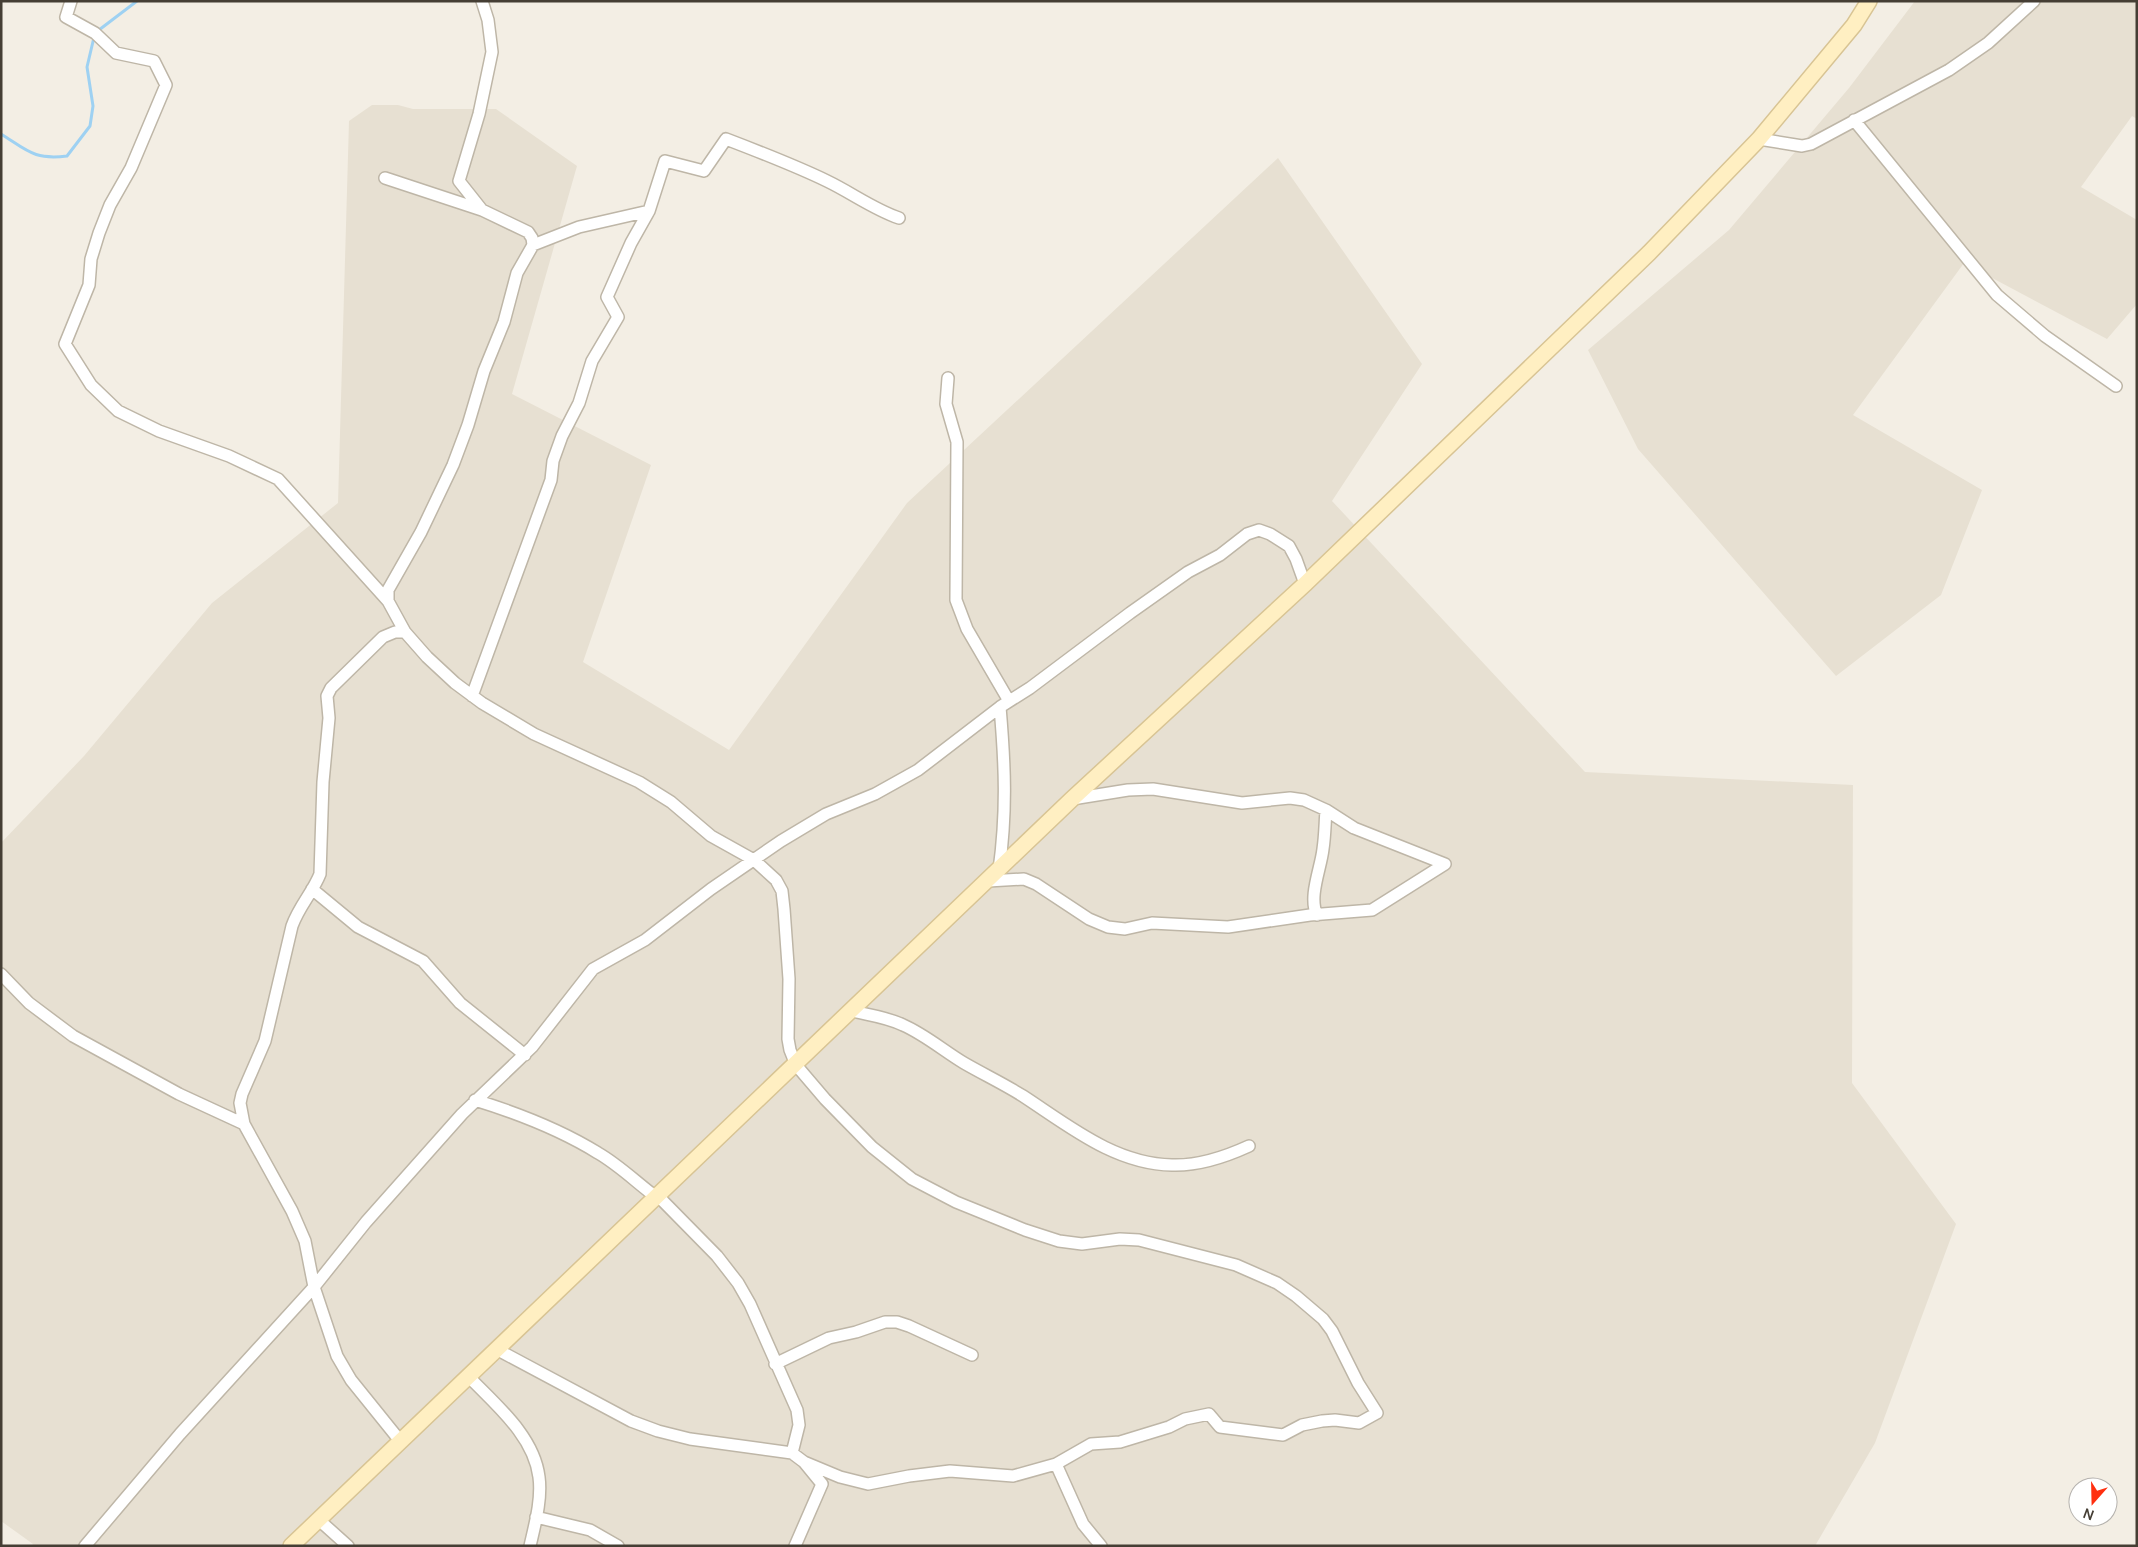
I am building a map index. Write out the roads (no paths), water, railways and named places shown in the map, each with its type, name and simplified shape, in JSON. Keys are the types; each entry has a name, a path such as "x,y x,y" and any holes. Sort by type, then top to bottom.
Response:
{"main road":[{"path":"291,1546 402,1442 656,1196 796,1065 1072,799 1305,584 1649,253 1759,139 1854,25 1868,1"}],"street":[{"path":"71,1 66,17 95,33 116,53 154,61 166,85 132,168 110,206 99,233 91,259 89,285 66,344 91,385 118,411 159,431 229,456 278,479 388,600 405,632 427,657 472,696 534,734 639,782 671,802 711,836 754,860 776,880 782,891 789,979 788,1039 796,1065 825,1099 872,1147 912,1179 956,1202 1025,1230 1059,1241 1082,1244 1120,1239 1139,1240 1236,1265 1277,1283 1323,1319 1332,1331 1358,1383 1377,1413 1359,1423 1335,1420 1322,1421 1302,1426 1283,1435 1274,1436 1220,1426 1209,1414 1186,1419 1169,1427 1120,1442 1091,1444 1056,1464 1013,1476 950,1471 868,1484 840,1477 804,1462"},
{"path":"482,1 488,20 492,52 479,114 458,181 482,210"},
{"path":"1759,139 1802,146 1811,144 1949,70 1988,43 2034,1"},
{"path":"1854,120 1938,226 1997,295 2045,336 2116,386"},
{"path":"472,696 551,480 552,461 578,403 592,361 618,316 607,297 631,243 649,211 665,161 704,171 726,139 800,168 829,182 878,211 899,218"},
{"path":"385,178 482,210 528,232 532,238 532,245 518,273 504,322 484,371 468,426 453,465 421,532 393,578 388,590 388,600"},
{"path":"532,245 579,227 649,211"},
{"path":"948,378 945,396 957,448 956,600 967,629 1004,704 1005,813 993,875 1024,879 1036,884 1089,919 1108,927 1125,929 1152,923 1228,927 1372,910 1445,864 1354,828 1326,810 1304,800 1290,798 1242,803 1152,789 1128,790 1072,799"},
{"path":"84,1546 180,1434 314,1287 366,1222 475,1100 525,1055 549,1028 583,979 594,969 645,940 711,889 781,841 826,814 875,794 918,770 1004,704 1030,688 1188,572 1220,555 1247,534 1259,530 1270,534 1288,546 1296,559 1305,584"},
{"path":"402,1442 346,1372 337,1356 314,1287 305,1242 292,1211 244,1124 240,1103 242,1094 265,1041 295,918 320,874 323,782 329,718 327,696 330,688 383,637 405,632"},
{"path":"1317,915 1315,897 1323,850 1326,810"},
{"path":"312,890 358,927 423,961 460,1003 525,1055"},
{"path":"1,974 29,1003 73,1036 179,1094 244,1124"},
{"path":"852,1011 888,1018 905,1026 963,1062 1022,1095 1091,1141 1122,1154 1153,1163 1173,1165 1201,1163 1249,1146"},
{"path":"475,1100 553,1130 599,1153 656,1196 717,1256 738,1283 750,1304 799,1417 792,1453"},
{"path":"775,1364 829,1338 856,1332 886,1322 897,1322 909,1326 972,1355"},
{"path":"498,1350 632,1421 658,1431 690,1439 792,1453 804,1462 822,1484 795,1546"},
{"path":"469,1377 520,1431 532,1452 540,1476 536,1517 530,1546"},
{"path":"1056,1464 1083,1524 1101,1546"},
{"path":"536,1517 590,1530 618,1546"},
{"path":"319,1520 348,1546"}],"waterway":[{"path":"1,134 32,153 47,157 67,156 90,126 93,106 87,67 95,33 137,1"}]}
